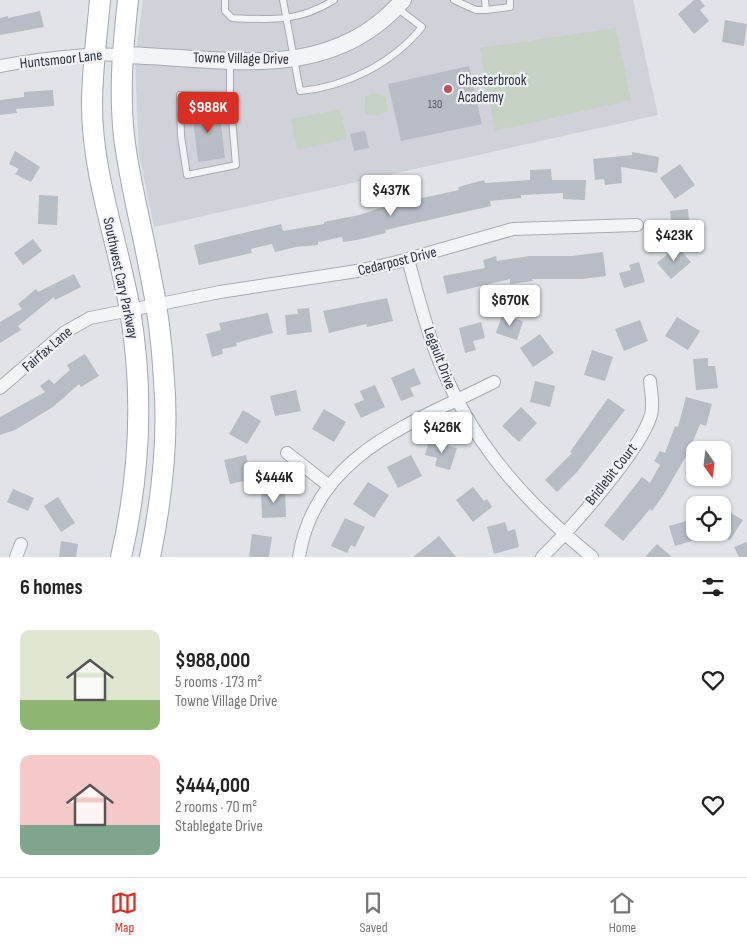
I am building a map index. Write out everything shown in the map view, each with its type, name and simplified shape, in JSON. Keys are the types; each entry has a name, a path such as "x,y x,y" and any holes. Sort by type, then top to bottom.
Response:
{"main road":[{"name":"Southwest Cary Parkway","path":"100,0 94,54 92,106 98,169 130,309 139,381 139,436 133,496 121,557"},
{"name":"Southwest Cary Parkway","path":"128,0 122,55 122,102 128,167 156,304 164,380 166,434 161,503 150,557"}],"street":[{"name":"Towne Village Drive","path":"122,55 230,60 295,60 316,55 353,40 382,21 400,4"},
{"name":"Huntsmoor Lane","path":"0,66 62,56 122,55"},
{"name":"Cedarpost Drive","path":"156,304 357,271 408,259 513,229 637,225"},
{"name":"Legault Drive","path":"408,259 427,328 457,401 469,422 499,466 520,491 564,534 592,557"},
{"name":"Fairfax Lane","path":"0,388 76,324 90,318 156,304"},
{"name":"Bridlebit Court","path":"542,557 564,534 625,461 637,442 650,415 652,403 650,381"},
{"path":"299,557 307,526 328,485 368,447 494,382"},
{"path":"287,453 328,485"},
{"path":"16,557 21,544"}],"lane":[{"path":"225,0 225,11 232,18 288,19 334,0"},
{"path":"283,0 300,91 317,90 365,72 392,56 412,39 422,27 400,4"},
{"path":"454,0 476,10 510,7 510,0"},
{"path":"485,0 486,10"},
{"path":"230,60 230,96 236,165 187,175 180,136 180,95 230,96"}],"shaded area":[{"path":"143,0 633,0 658,115 154,227 139,154 135,60"}],"green space":[{"path":"616,28 631,100 495,131 480,48"},
{"path":"373,93 385,96 388,110 377,116 365,113 365,97"},
{"path":"340,109 347,139 297,150 291,119"}],"building":[{"path":"694,0 700,0 705,6 700,10 709,21 694,34 678,14"},
{"path":"40,11 44,27 0,35 0,18"},
{"path":"725,20 747,24 744,46 722,42"},
{"path":"469,66 482,124 401,141 388,84"},
{"path":"53,90 54,106 16,109 17,113 0,115 0,100 24,97 24,92"},
{"path":"219,107 225,158 198,162 192,110"},
{"path":"365,131 369,148 354,151 350,134"},
{"path":"15,151 40,167 31,182 15,174 19,169 9,164"},
{"path":"632,152 659,157 657,173 621,167 622,183 605,185 604,179 595,180 593,159 632,155"},
{"path":"680,164 695,185 675,199 660,178"},
{"path":"551,169 552,180 586,180 585,200 563,199 563,193 521,195 521,198 490,201 491,206 385,230 386,233 357,240 343,242 342,237 318,242 318,245 296,247 275,252 272,244 251,249 252,253 199,265 194,245 281,224 283,231 324,224 324,222 359,215 390,205 459,190 458,187 484,180 485,183 530,180 530,170"},
{"path":"39,195 58,196 57,225 38,224"},
{"path":"688,209 690,232 672,233 670,211"},
{"path":"33,239 42,251 23,265 14,253"},
{"path":"677,246 691,262 671,279 657,263"},
{"path":"603,252 606,276 582,279 532,279 533,281 510,284 510,279 447,294 443,276 485,268 483,260 496,256 497,261 530,256 572,256"},
{"path":"639,262 645,282 624,288 619,273 631,270 629,265"},
{"path":"74,274 81,287 55,300 54,297 18,326 21,330 0,343 0,322 22,309 18,304 36,289 38,292"},
{"path":"387,298 393,321 367,327 366,324 329,333 323,311"},
{"path":"309,308 312,332 287,335 285,315 298,314 297,309"},
{"path":"268,313 273,333 236,343 237,346 222,349 223,354 212,357 206,334 221,330 219,323"},
{"path":"502,315 523,321 517,340 496,333"},
{"path":"677,317 700,331 688,350 665,336"},
{"path":"640,320 648,341 624,351 615,329"},
{"path":"481,322 485,338 473,341 476,350 465,353 459,328"},
{"path":"540,334 554,353 533,367 520,348"},
{"path":"592,350 613,357 605,381 584,375"},
{"path":"85,354 99,376 81,387 79,384 53,407 15,430 0,435 0,417 45,392 40,386 49,379 54,384 70,370 67,365"},
{"path":"708,358 708,366 715,366 718,388 696,390 693,359"},
{"path":"414,368 421,384 410,388 414,396 401,401 391,378"},
{"path":"535,381 555,386 550,407 530,402"},
{"path":"375,385 385,407 361,418 354,404 364,400 360,391"},
{"path":"296,390 301,411 275,416 270,396"},
{"path":"686,397 712,404 706,426 700,424 693,441 686,441 686,456 664,494 652,511 650,509 623,541 604,525 642,477 650,483 660,465 654,461 660,451 665,453 675,426 678,427"},
{"path":"608,398 625,410 577,472 557,492 545,480 572,453 570,452"},
{"path":"521,407 537,423 519,442 502,426"},
{"path":"324,409 346,422 334,442 312,429"},
{"path":"243,410 261,421 247,444 229,434"},
{"path":"429,441 457,448 450,470 435,466 437,458 425,455"},
{"path":"246,455 252,479 230,484 224,460"},
{"path":"411,455 422,476 398,488 387,467"},
{"path":"368,482 389,495 374,518 353,504"},
{"path":"473,487 484,501 487,499 492,507 473,522 456,500"},
{"path":"13,489 34,498 28,511 7,502"},
{"path":"285,489 286,517 262,518 261,490"},
{"path":"58,497 75,523 61,532 44,506"},
{"path":"731,513 743,520 731,538"},
{"path":"345,518 365,527 355,547 351,545 347,553 331,546"},
{"path":"686,521 686,541 691,541 675,546 669,526"},
{"path":"505,522 508,531 515,529 519,547 494,554 487,527"},
{"path":"252,534 272,537 269,557 249,557"},
{"path":"439,536 456,557 413,557"},
{"path":"61,541 78,544 76,557 59,557"},
{"path":"747,542 747,557 739,557 734,547"},
{"path":"657,544 672,557 645,557"}],"place":[{"name":"Chesterbrook Academy","path":"448,89"}]}
